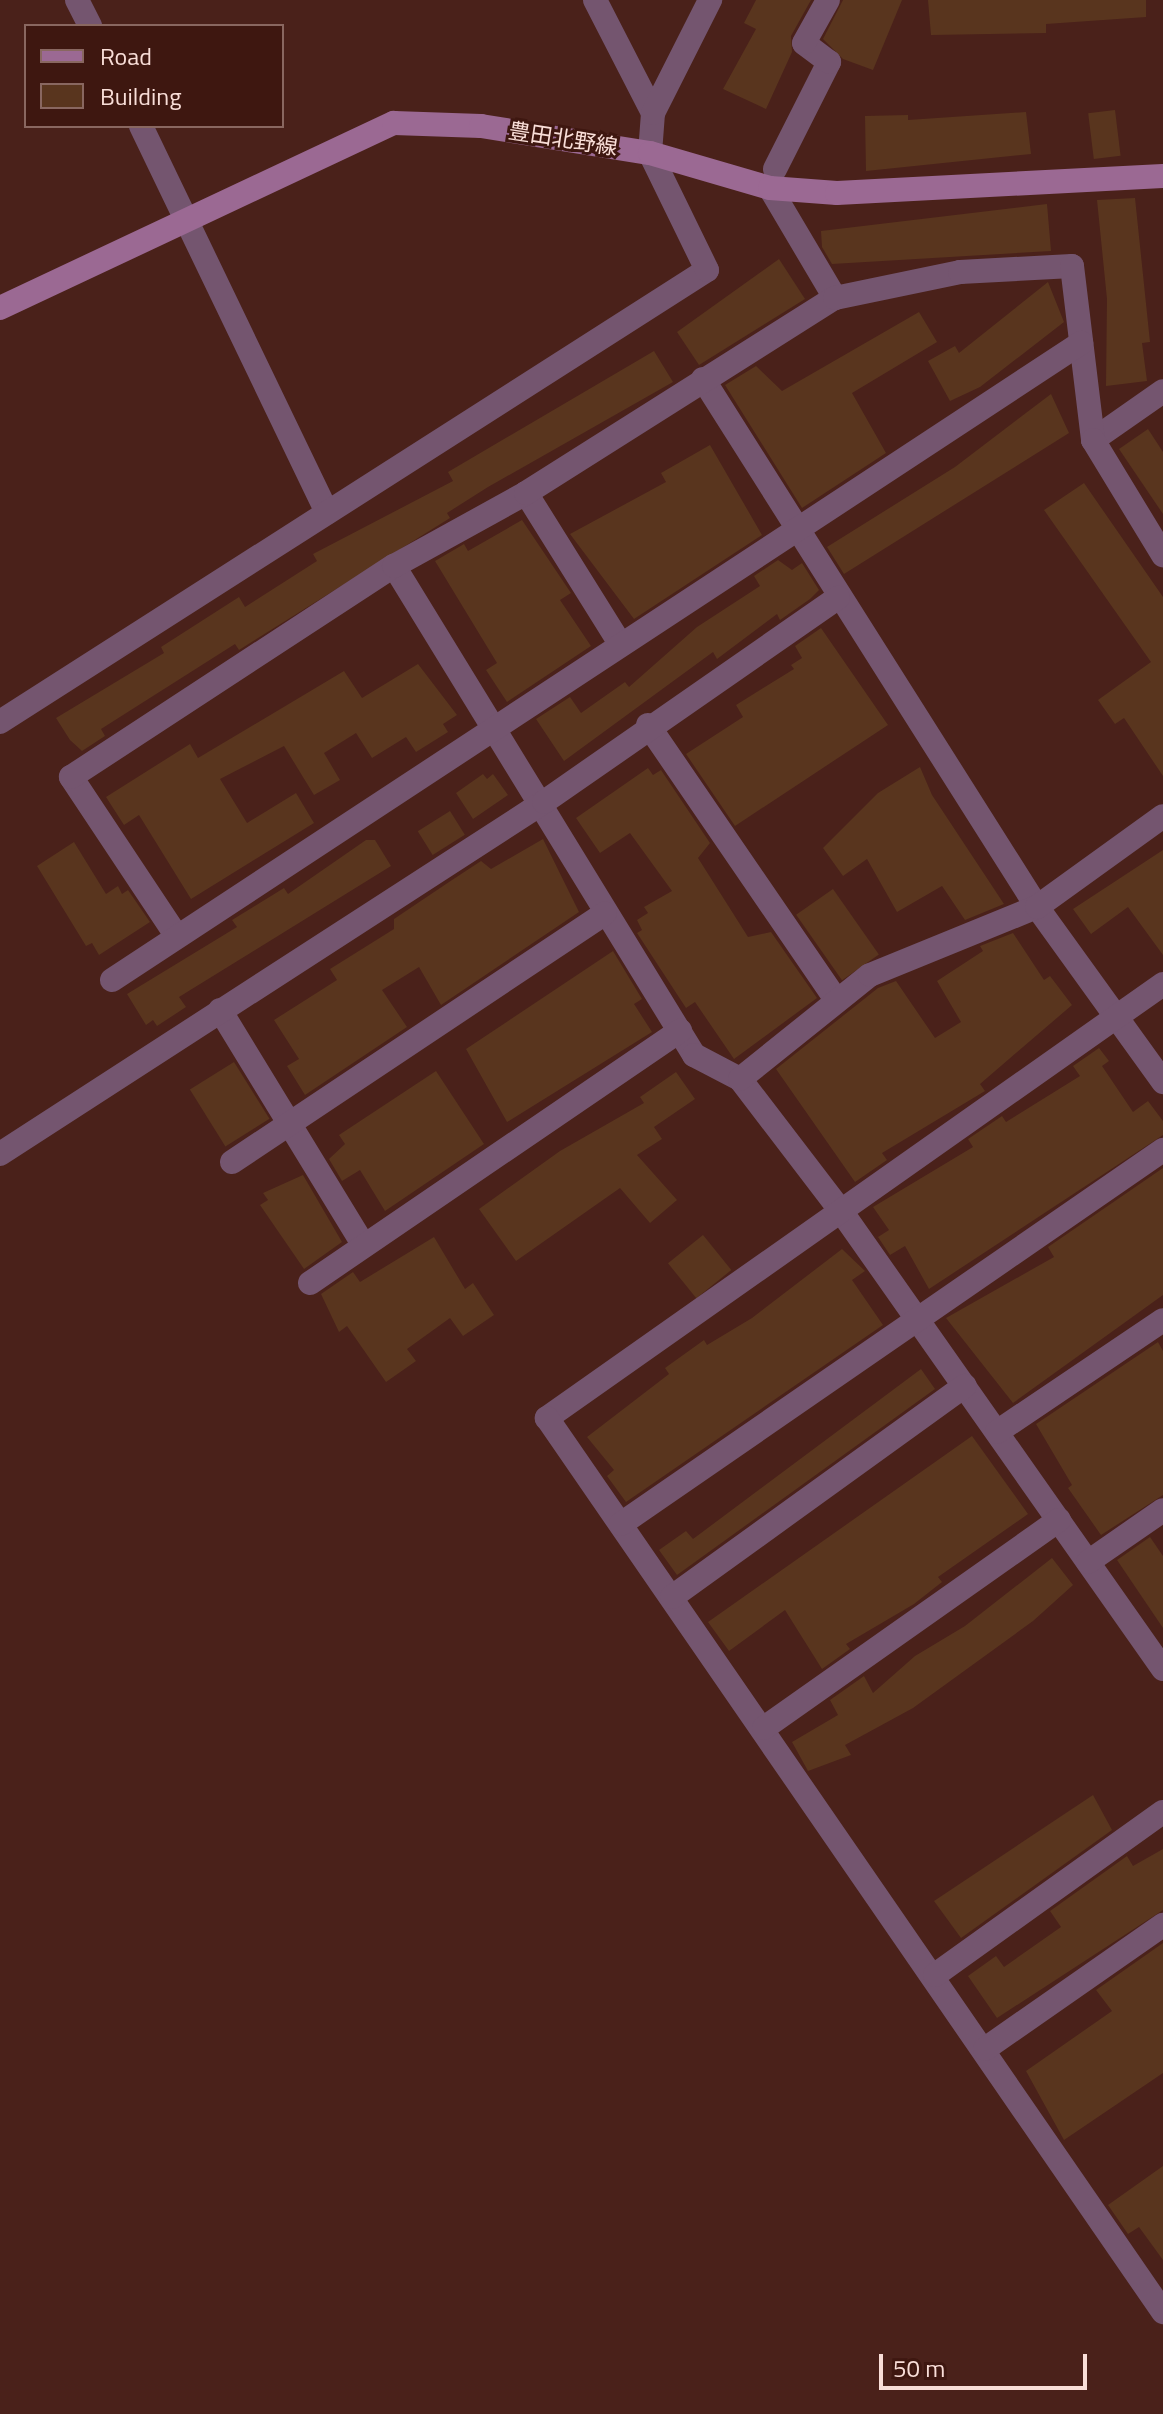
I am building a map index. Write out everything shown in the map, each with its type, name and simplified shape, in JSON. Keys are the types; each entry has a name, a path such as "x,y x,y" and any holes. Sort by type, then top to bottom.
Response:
{"main road":[{"name":"豊田北野線","path":"0,308 187,217 394,123 481,126 650,153 837,193 1163,176"}],"street":[{"path":"77,0 89,24"},
{"path":"595,0 653,113"},
{"path":"0,722 707,270 650,153 653,113 710,0"},
{"path":"828,0 804,43 829,62 772,178 835,298"},
{"path":"142,128 327,513"},
{"path":"176,935 71,777 394,566 526,493 835,298 960,272 1072,266 1093,440 1163,555"},
{"path":"112,980 176,935 1081,343"},
{"path":"703,379 838,598 1037,907 1163,1082"},
{"path":"1093,440 1163,391"},
{"path":"526,493 621,645"},
{"path":"394,566 494,728 544,802 605,913 694,1055 740,1079 841,1211 1163,1669"},
{"path":"0,1154 544,802 648,725 838,598"},
{"path":"648,725 835,998"},
{"path":"740,1079 835,998 870,975 1037,907 1163,816"},
{"path":"232,1162 291,1126 605,913"},
{"path":"1163,984 547,1418 985,2049 1156,2286 1163,2312"},
{"path":"220,1010 364,1246"},
{"path":"310,1283 680,1031"},
{"path":"621,1524 1163,1150"},
{"path":"997,1432 1163,1320"},
{"path":"672,1597 965,1386"},
{"path":"1088,1562 1163,1510"},
{"path":"764,1728 1059,1520"},
{"path":"935,1975 1163,1812"},
{"path":"985,2049 1163,1925"}],"building":[{"path":"756,0 811,0 791,36 792,52 766,109 723,89 756,29 744,23"},
{"path":"843,0 902,0 873,70 843,59 823,39"},
{"path":"928,0 1146,0 1146,17 1046,24 1046,33 931,35"},
{"path":"1115,110 1121,156 1094,159 1088,113"},
{"path":"1026,112 1031,154 866,171 865,116 908,115 908,120"},
{"path":"1135,198 1150,342 1142,343 1147,381 1106,386 1107,299 1097,200"},
{"path":"1047,204 1051,251 832,264 822,247 821,231"},
{"path":"779,259 805,299 699,365 677,332"},
{"path":"1048,282 1064,322 980,387 950,401 928,361 955,346 959,353"},
{"path":"919,312 937,342 852,393 886,453 802,508 725,385 756,366 782,391"},
{"path":"654,351 673,382 488,487 447,513 450,518 239,650 235,644 101,729 105,736 82,751 70,740 56,718 164,653 161,647 239,597 245,607 317,561 313,554 453,481 448,472"},
{"path":"1051,394 1069,433 844,574 827,547 955,467"},
{"path":"1148,429 1163,452 1163,514 1119,449"},
{"path":"710,445 762,535 634,619 570,534 666,482 661,473"},
{"path":"1084,483 1163,597 1163,776 1124,718 1115,724 1098,700 1151,662 1044,510"},
{"path":"522,520 571,593 560,600 591,646 507,702 486,670 497,663 435,561 464,544 468,551"},
{"path":"778,560 792,570 802,563 819,590 780,620 777,614 717,659 713,652 564,761 536,719 570,697 581,713 625,682 629,687 697,627 760,586 754,576"},
{"path":"821,628 888,725 735,826 686,754 743,717 736,705 794,669 791,665 802,658 795,646"},
{"path":"418,664 457,715 443,724 448,732 416,752 406,737 372,758 356,733 324,753 340,780 314,795 284,746 220,779 247,823 296,793 314,823 191,899 139,815 124,825 106,797 190,744 198,758 344,671 362,698"},
{"path":"920,767 932,795 1004,904 965,920 942,886 897,912 867,859 843,876 823,848 878,793"},
{"path":"648,768 653,775 661,770 710,843 698,858 748,937 771,932 817,998 734,1059 695,1002 686,1008 637,933 642,930 637,920 648,913 644,907 672,891 630,833 600,853 576,818"},
{"path":"483,774 487,779 493,774 508,795 473,819 456,793"},
{"path":"450,811 465,835 433,855 418,831"},
{"path":"543,839 579,912 441,1005 419,967 382,990 407,1027 305,1095 287,1066 299,1059 274,1020 337,980 330,969 394,929 394,919 481,861 491,869"},
{"path":"366,840 375,840 391,866 179,997 186,1007 157,1026 153,1020 146,1025 127,994 237,927 232,920 284,888 288,894"},
{"path":"74,842 106,894 118,886 122,894 128,890 150,922 99,955 92,943 86,946 37,866"},
{"path":"1163,850 1163,955 1128,907 1091,934 1073,909"},
{"path":"833,889 879,955 842,980 796,915"},
{"path":"1013,933 1044,980 1050,976 1072,1005 980,1084 985,1091 882,1153 887,1160 855,1182 776,1069 878,988 896,981 935,1038 961,1022 937,981 983,951 980,946"},
{"path":"613,951 642,999 634,1004 652,1032 507,1122 466,1049"},
{"path":"1099,1048 1109,1061 1102,1066 1133,1112 1148,1101 1163,1121 1163,1135 929,1289 905,1246 890,1255 878,1237 889,1230 873,1207 973,1147 968,1139 1002,1116 1006,1122 1080,1076 1073,1066"},
{"path":"234,1062 270,1119 225,1146 190,1090"},
{"path":"436,1071 484,1144 385,1211 360,1170 342,1181 329,1159 345,1144 339,1135"},
{"path":"676,1072 695,1099 654,1127 662,1139 637,1155 677,1200 650,1223 620,1188 516,1261 479,1209 560,1151 644,1103 640,1097"},
{"path":"1163,1168 1163,1295 1013,1403 946,1318 1054,1257 1048,1247"},
{"path":"303,1175 342,1242 304,1269 260,1205 268,1200 263,1193"},
{"path":"703,1235 731,1270 696,1298 668,1263"},
{"path":"434,1237 465,1289 473,1283 494,1315 463,1336 450,1318 407,1349 416,1361 386,1382 347,1326 339,1332 321,1294 353,1272 360,1282"},
{"path":"842,1249 865,1271 852,1280 883,1325 626,1502 607,1476 614,1470 587,1437 669,1374 665,1368 704,1340 707,1345 752,1318"},
{"path":"1158,1342 1163,1351 1163,1495 1101,1535 1068,1488 1072,1485 1036,1424"},
{"path":"921,1369 935,1389 677,1575 659,1550 686,1531 693,1539"},
{"path":"972,1436 1028,1514 938,1577 942,1582 914,1604 846,1644 850,1649 822,1669 785,1610 729,1651 708,1622"},
{"path":"1150,1537 1163,1556 1163,1628 1117,1560"},
{"path":"1052,1558 1073,1585 1033,1621 913,1708 845,1745 851,1755 808,1771 792,1742 838,1715 830,1700 864,1676 873,1693 915,1656 965,1626"},
{"path":"1093,1795 1112,1830 961,1938 934,1901"},
{"path":"1163,1849 1163,1910 997,2018 968,1976 996,1956 1004,1967 1061,1927 1050,1911 1127,1856 1133,1866"},
{"path":"1163,1943 1163,2073 1064,2140 1026,2071 1112,2011 1096,1990"},
{"path":"1163,2166 1163,2260 1139,2227 1128,2234 1108,2205"}]}
